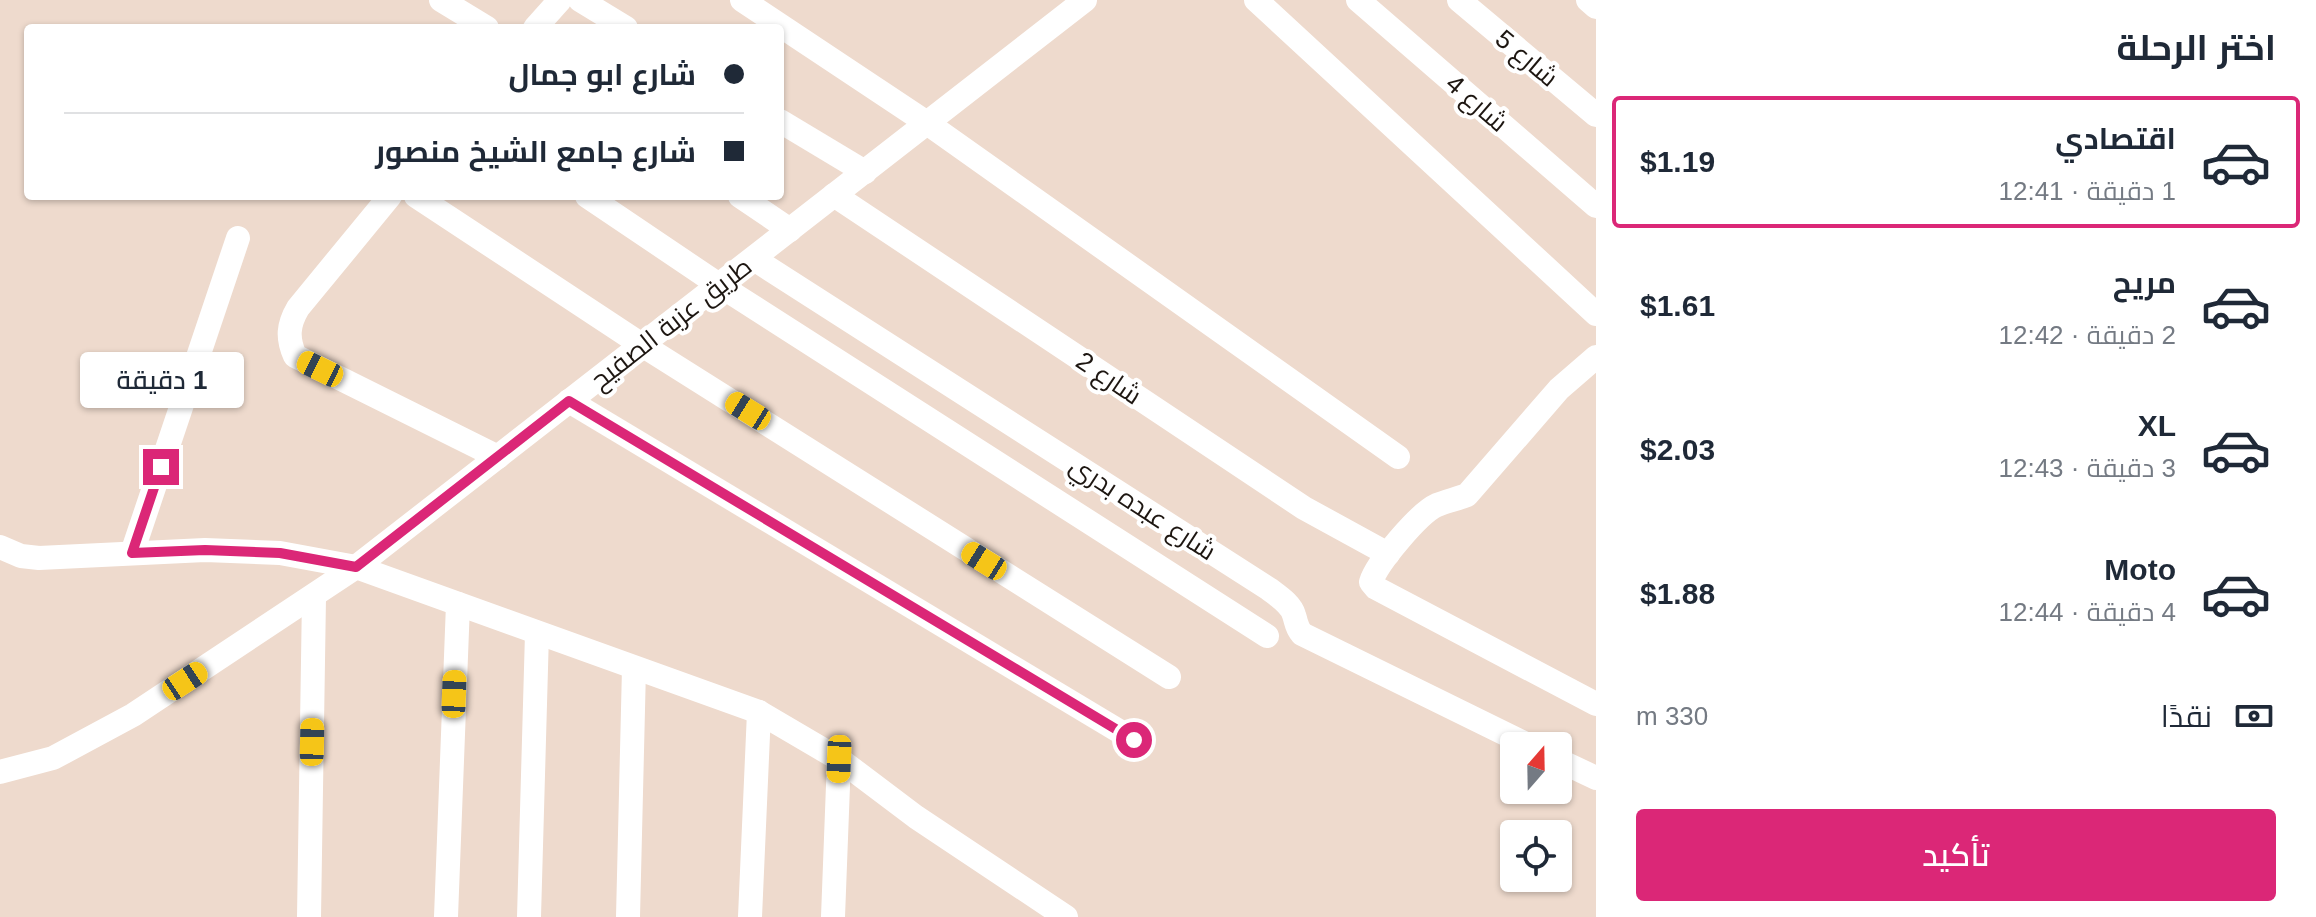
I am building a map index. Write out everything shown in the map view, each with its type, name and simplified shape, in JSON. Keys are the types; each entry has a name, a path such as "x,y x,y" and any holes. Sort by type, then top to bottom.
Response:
{"street":[{"path":"441,0 480,24"},
{"path":"539,24 560,0"},
{"path":"580,0 619,24"},
{"path":"742,0 778,24"},
{"name":"طريق عزبة الصفيح","path":"0,772 53,758 133,715 314,597 1085,0"},
{"path":"1256,0 1596,314"},
{"name":"شارع 4","path":"1358,0 1596,206"},
{"name":"شارع 5","path":"1459,0 1596,115"},
{"path":"1588,0 1596,7"},
{"path":"784,28 927,123 1398,457"},
{"path":"784,123 865,172"},
{"name":"شارع 2","path":"834,195 1304,508 1388,554"},
{"path":"387,200 298,308 288,331 289,344 295,356 498,457"},
{"path":"422,200 642,345 1169,677"},
{"path":"593,200 719,285 1267,636"},
{"path":"746,200 790,230"},
{"path":"132,553 238,238"},
{"name":"شارع عبده بدري","path":"754,259 1269,589 1289,606 1295,625 1302,634 1502,732"},
{"path":"1596,357 1559,389 1467,495 1437,505 1422,514 1388,554 1371,582 1376,588 1596,704"},
{"path":"569,401 1134,740"},
{"path":"0,547 21,556 39,558 205,550 280,553 356,567 759,712 839,759 916,817 1066,917"},
{"path":"309,917 314,597"},
{"path":"446,917 458,604"},
{"path":"529,917 537,633"},
{"path":"628,917 634,668"},
{"path":"750,917 759,712"},
{"path":"833,917 839,759"},
{"path":"1572,767 1596,778"}],"route":[{"path":"161,467 132,553 205,550 280,553 356,567 569,401 1134,740"}]}
